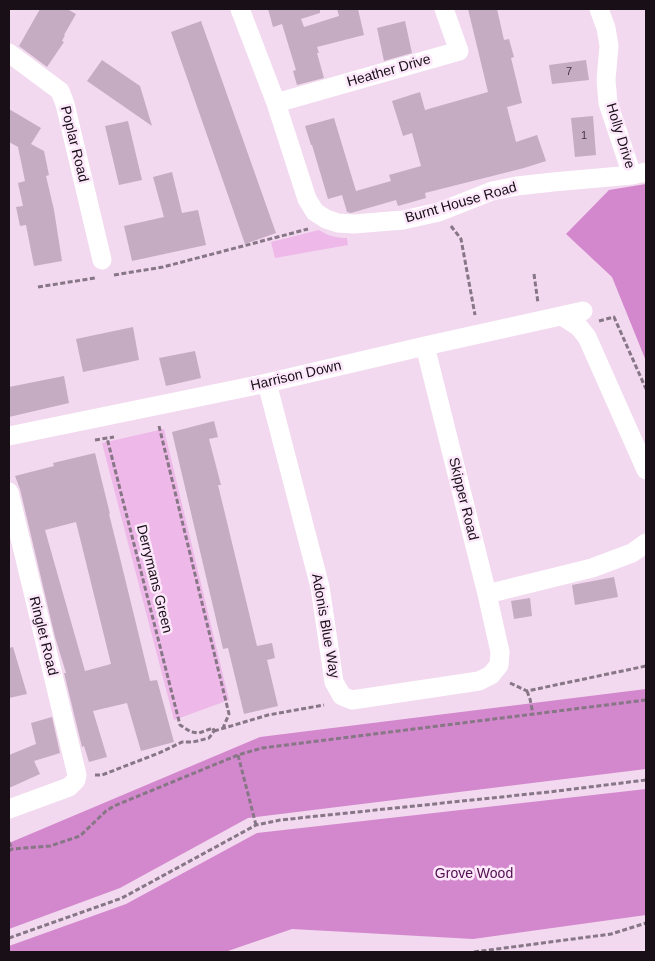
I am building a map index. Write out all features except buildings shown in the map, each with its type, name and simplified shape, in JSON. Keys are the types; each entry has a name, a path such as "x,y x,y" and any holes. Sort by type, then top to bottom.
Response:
{"street":[{"path":"240,9 276,103 307,199 315,212 326,219"},
{"name":"Heather Drive","path":"276,103 458,51 444,9"},
{"name":"Holly Drive","path":"599,9 606,28 609,46 606,80 608,103 639,173"},
{"name":"Poplar Road","path":"9,53 60,91 66,104 105,268"},
{"name":"Burnt House Road","path":"326,219 354,224 403,220 439,212 492,191 517,186 639,173"},
{"name":"Harrison Down","path":"9,436 267,383 562,316 581,319"},
{"path":"581,319 587,337 646,470"},
{"name":"Skipper Road","path":"424,346 500,652 499,665 491,675"},
{"name":"Adonis Blue Way","path":"267,383 320,588 334,682 342,696 352,700"},
{"name":"Ringlet Road","path":"9,492 76,777"},
{"path":"487,594 592,568 632,553 646,543"},
{"path":"352,700 479,681 491,675"},
{"path":"9,809 69,787 76,777"}],"path":[{"path":"439,212 461,239 479,335"},
{"path":"38,287 105,268 164,267 306,230 326,219"},
{"path":"534,274 541,321"},
{"path":"581,319 614,317 646,389"},
{"path":"159,426 228,713 223,728"},
{"name":"Derrymans Green","path":"107,438 180,725 192,732 199,733 213,728 214,731"},
{"path":"491,675 527,691 646,666"},
{"path":"527,691 533,714"},
{"path":"76,777 102,775 182,742 209,738 214,731 268,715 352,700"},
{"path":"9,842 10,850 50,846 80,836 106,811 114,806 238,755 262,748 646,700"},
{"path":"238,755 256,825"},
{"path":"9,938 122,898 256,825 280,820 646,780"},
{"path":"474,952 611,934 646,923"}],"shaded area":[{"path":"319,230 339,238 347,238 348,245 275,258 271,242"},
{"path":"164,429 229,700 174,720 102,443"}],"green space":[{"path":"646,184 646,361 612,277 566,234 609,190"},
{"path":"646,689 646,769 248,818 120,888 9,929 9,843 260,737"},
{"name":"Grove Wood","path":"646,789 646,915 473,939 292,929 225,952 9,952 9,946 126,904 257,833"}]}
